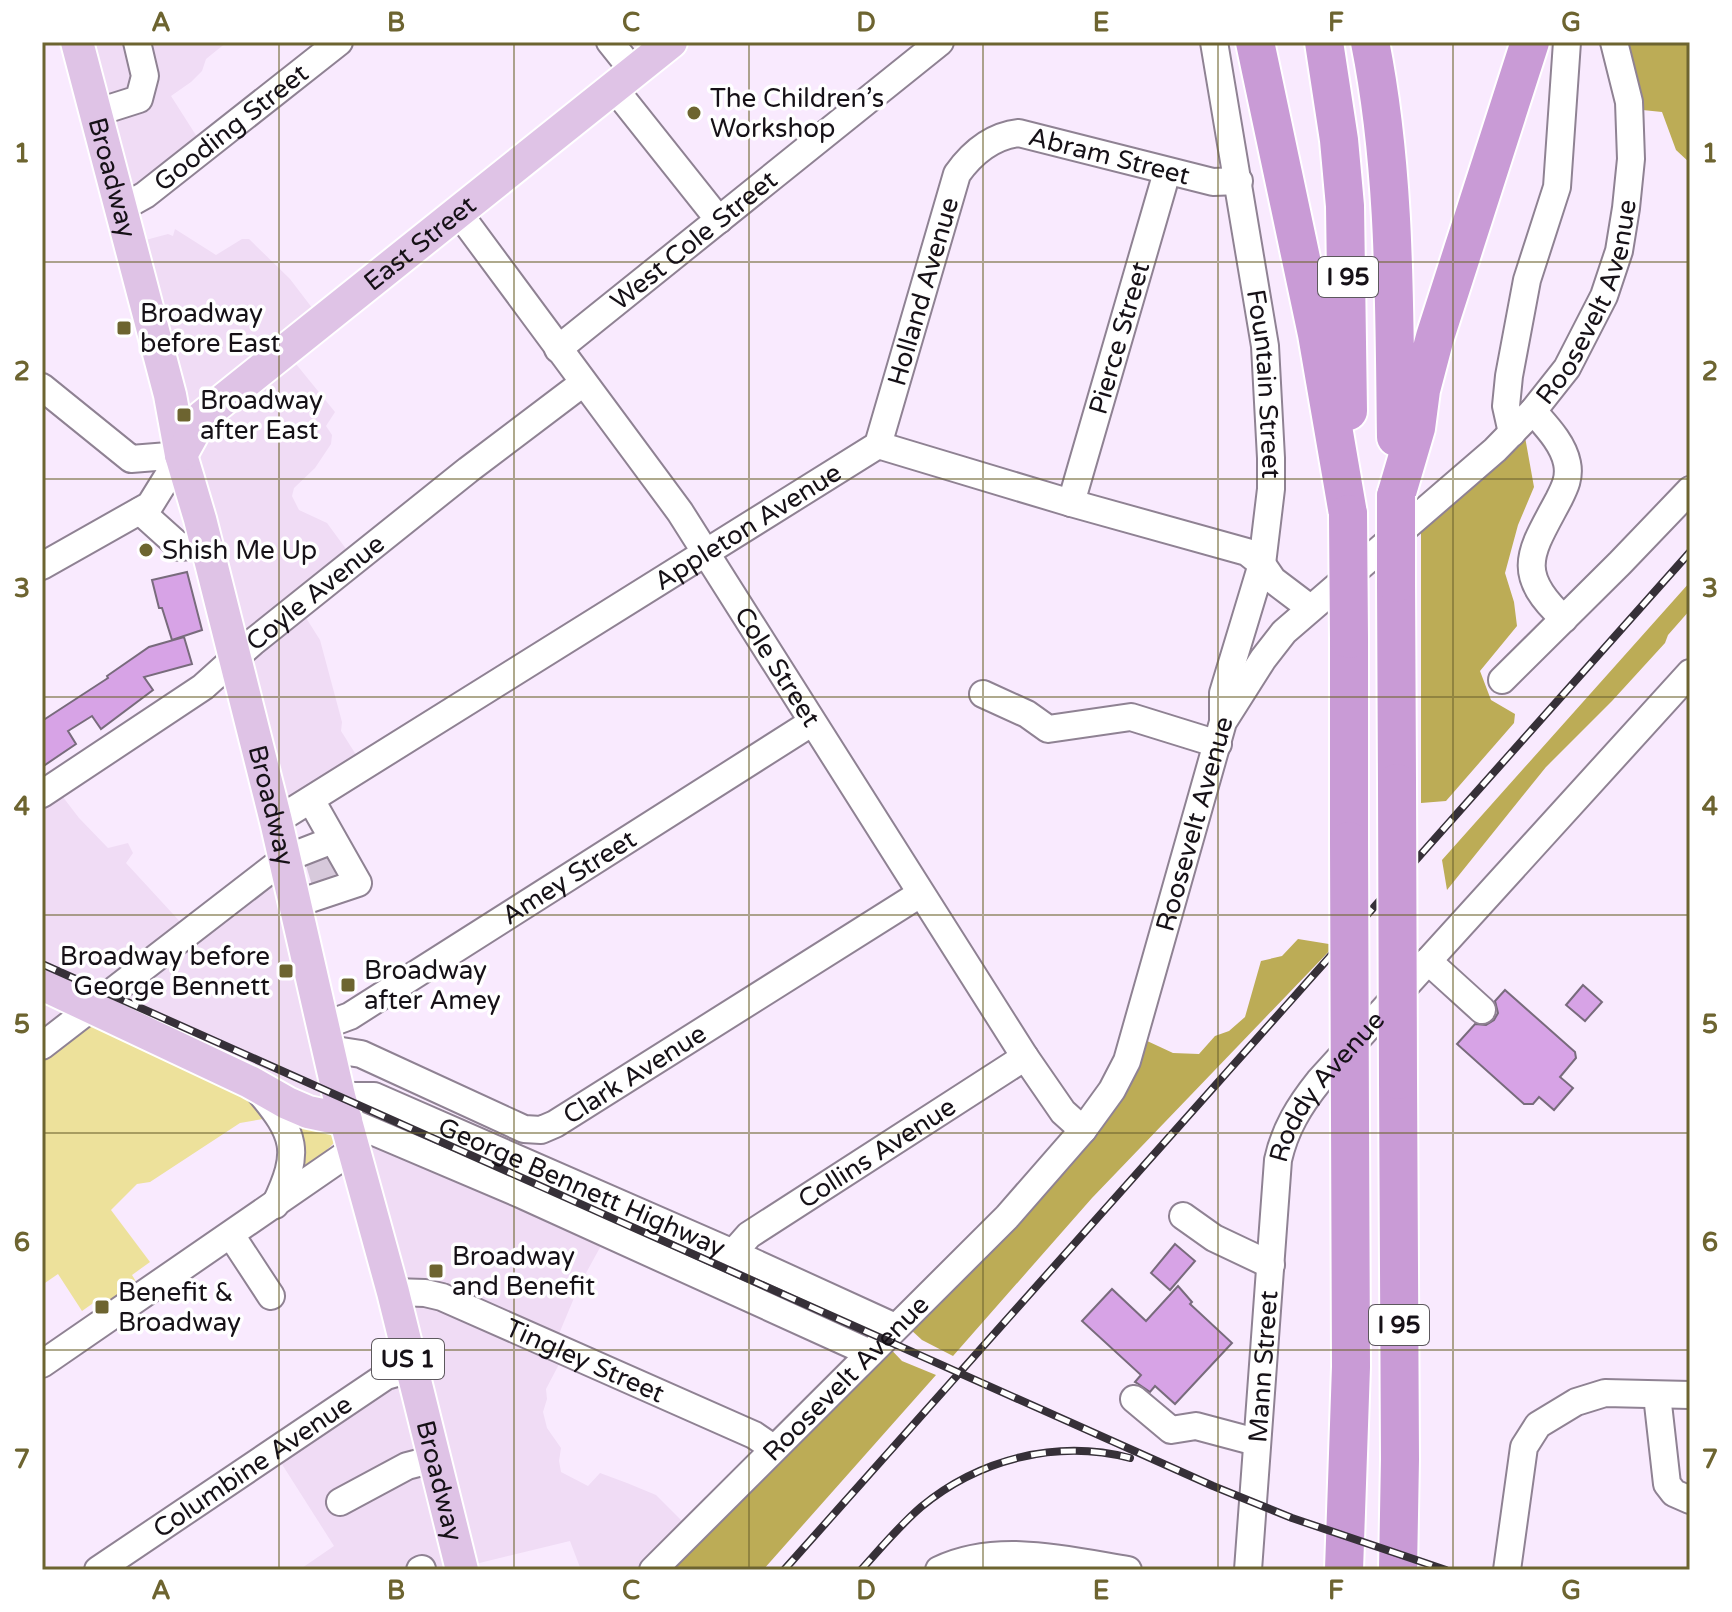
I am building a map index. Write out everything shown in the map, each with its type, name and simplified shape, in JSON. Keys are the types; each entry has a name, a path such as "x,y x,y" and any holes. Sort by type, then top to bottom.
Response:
{"highway":[{"path":"1255,42 1311,305 1348,514"},
{"name":"I 95","path":"1324,42 1339,140 1346,217 1351,1367 1344,1570"},
{"name":"I 95","path":"1370,42 1383,119 1393,283 1398,1570"},
{"path":"1396,496 1416,428 1423,382 1435,337 1530,42"}],"main road":[{"name":"Broadway","path":"77,42 170,395 181,455 276,821 346,1121 393,1292 462,1570"},
{"name":"East Street","path":"181,455 202,417 671,42"},
{"name":"George Bennett Highway","path":"42,984 255,1084 289,1086 346,1121"}],"street":[{"path":"95,113 139,99 145,76 137,42"},
{"name":"Gooding Street","path":"120,209 145,195 339,42"},
{"path":"610,42 624,80 719,220"},
{"name":"West Cole Street","path":"558,349 940,42"},
{"name":"Fountain Street","path":"1214,42 1265,346 1271,489 1262,564 1223,693 1221,733"},
{"path":"1512,433 1506,406 1509,376 1527,280 1557,187 1567,42"},
{"name":"Roosevelt Avenue","path":"653,1570 1007,1217 1083,1130 1112,1090 1132,1046 1221,733 1270,650 1310,608 1512,433 1567,368 1604,296 1619,251 1631,159 1629,102 1614,42"},
{"name":"Abram Street","path":"983,147 1004,135 1019,133 1167,172 1213,182 1239,181"},
{"name":"Holland Avenue","path":"878,445 957,174 966,161 983,147"},
{"name":"Pierce Street","path":"1071,503 1167,172"},
{"name":"Cole Street","path":"458,212 680,512 1025,1057 1063,1112 1083,1130"},
{"name":"Coyle Avenue","path":"42,794 203,687 234,657 468,470 583,383"},
{"path":"42,387 131,459 181,455"},
{"path":"1533,411 1559,444 1568,465 1566,485 1537,542 1531,562 1534,584 1540,595 1564,619"},
{"path":"878,445 1247,552 1262,564 1273,580 1310,608"},
{"name":"Appleton Avenue","path":"276,821 878,445"},
{"path":"42,566 150,505 181,455"},
{"path":"1502,680 1690,490"},
{"path":"140,511 180,547 206,544"},
{"name":"Roddy Avenue","path":"1271,1265 1278,1160 1292,1117 1319,1081 1690,673"},
{"path":"983,694 1027,714 1048,729 1131,717 1221,733"},
{"name":"Amey Street","path":"326,1038 350,1016 811,723"},
{"path":"311,800 327,865"},
{"path":"42,1046 284,859 327,865"},
{"path":"295,904 327,865"},
{"name":"Clark Avenue","path":"326,1038 524,1129 541,1130 920,894"},
{"path":"1428,961 1482,1010"},
{"name":"Collins Avenue","path":"733,1253 749,1235 1025,1057"},
{"path":"255,1084 287,1130 292,1149 287,1180 274,1205"},
{"name":"George Bennett Highway","path":"870,1353 520,1194 346,1121 374,1096 895,1327"},
{"path":"42,1364 274,1205 346,1121"},
{"name":"Mann Street","path":"1183,1216 1214,1238 1271,1265 1248,1570"},
{"path":"231,1235 271,1296"},
{"name":"Tingley Street","path":"393,1292 442,1297 740,1429 773,1448"},
{"name":"Columbine Avenue","path":"98,1570 386,1376 410,1369"},
{"path":"1507,1570 1524,1447 1538,1425 1576,1402 1605,1393 1690,1395"},
{"path":"1657,1395 1667,1484 1674,1493 1690,1500"},
{"path":"1134,1399 1171,1430 1196,1426 1256,1442"},
{"path":"340,1502 407,1466 434,1459"},
{"path":"939,1570 971,1557 993,1555 1128,1570"}],"shaded area":[{"path":"76,42 227,42 206,59 202,71 191,82 171,96 199,140 117,206"},
{"path":"1607,42 1690,42 1690,163 1676,150 1662,112 1623,108"},
{"path":"175,229 216,255 242,239 249,239 290,279 316,313 283,348 335,412 326,426 332,435 331,444 315,468 294,488 292,496 299,510 327,523 349,553 296,602 320,640 342,722 341,731 360,761 278,815 127,245 168,234 173,236"},
{"path":"1525,437 1534,487 1518,525 1505,573 1517,626 1480,671 1491,700 1515,714 1514,723 1446,801 1421,803 1421,522"},
{"path":"1690,582 1690,610 1668,635 1665,643 1546,767 1447,890 1442,860"},
{"path":"53,784 79,818 108,848 128,843 133,853 126,863 184,926 276,855 340,1107 42,1034 42,791"},
{"path":"1298,939 1335,945 1092,1198 953,1356 922,1340 898,1318 1024,1184 1112,1073 1130,1033 1173,1053 1199,1054 1215,1036 1229,1031 1245,1017 1261,961 1282,956"},
{"path":"70,1012 329,1105 336,1141 286,1190 287,1166 275,1117 240,1123 150,1182 137,1184 111,1210 150,1262 132,1275 140,1288 106,1309 99,1299 82,1311 58,1274 42,1285 42,1034"},
{"path":"346,1133 608,1233 586,1273 589,1281 574,1298 556,1341 567,1349 546,1389 543,1412 547,1428 561,1448 561,1472 588,1486 600,1473 656,1495 688,1527 647,1570 581,1570 570,1541 451,1570 299,1570 334,1546 271,1447 403,1361"},
{"path":"881,1339 902,1361 936,1375 763,1570 656,1570"}],"building":[{"path":"187,572 202,630 172,640 152,580"},
{"path":"184,637 192,664 144,677 153,690 101,729 92,716 68,731 76,744 42,767 42,721 149,647"},
{"path":"1583,985 1602,1002 1585,1021 1566,1005"},
{"path":"1505,990 1575,1052 1576,1058 1560,1077 1573,1088 1554,1110 1539,1097 1533,1104 1524,1104 1457,1044 1475,1024 1486,1025 1494,1020 1498,1013 1495,1001"},
{"path":"1175,1244 1195,1261 1170,1290 1151,1273"},
{"path":"1178,1286 1192,1302 1190,1304 1232,1343 1175,1404 1155,1386 1150,1392 1135,1382 1141,1375 1082,1321 1112,1289 1146,1321"}],"tunnel":[{"path":"318,860 324,880"}],"railway":[{"path":"784,1570 1690,552"},
{"path":"42,964 1213,1486 1292,1518 1446,1570"},
{"path":"861,1570 921,1507 944,1490 993,1465 1047,1452 1075,1451 1130,1458"}],"place":[{"name":"The Children’s Workshop","path":"694,113"},
{"name":"Broadway before East","path":"124,328"},
{"name":"Broadway after East","path":"184,415"},
{"name":"Shish Me Up","path":"146,550"},
{"name":"Broadway before George Bennett","path":"286,971"},
{"name":"Broadway after Amey","path":"348,985"},
{"name":"Broadway and Benefit","path":"436,1271"},
{"name":"Benefit & Broadway","path":"102,1307"}]}
